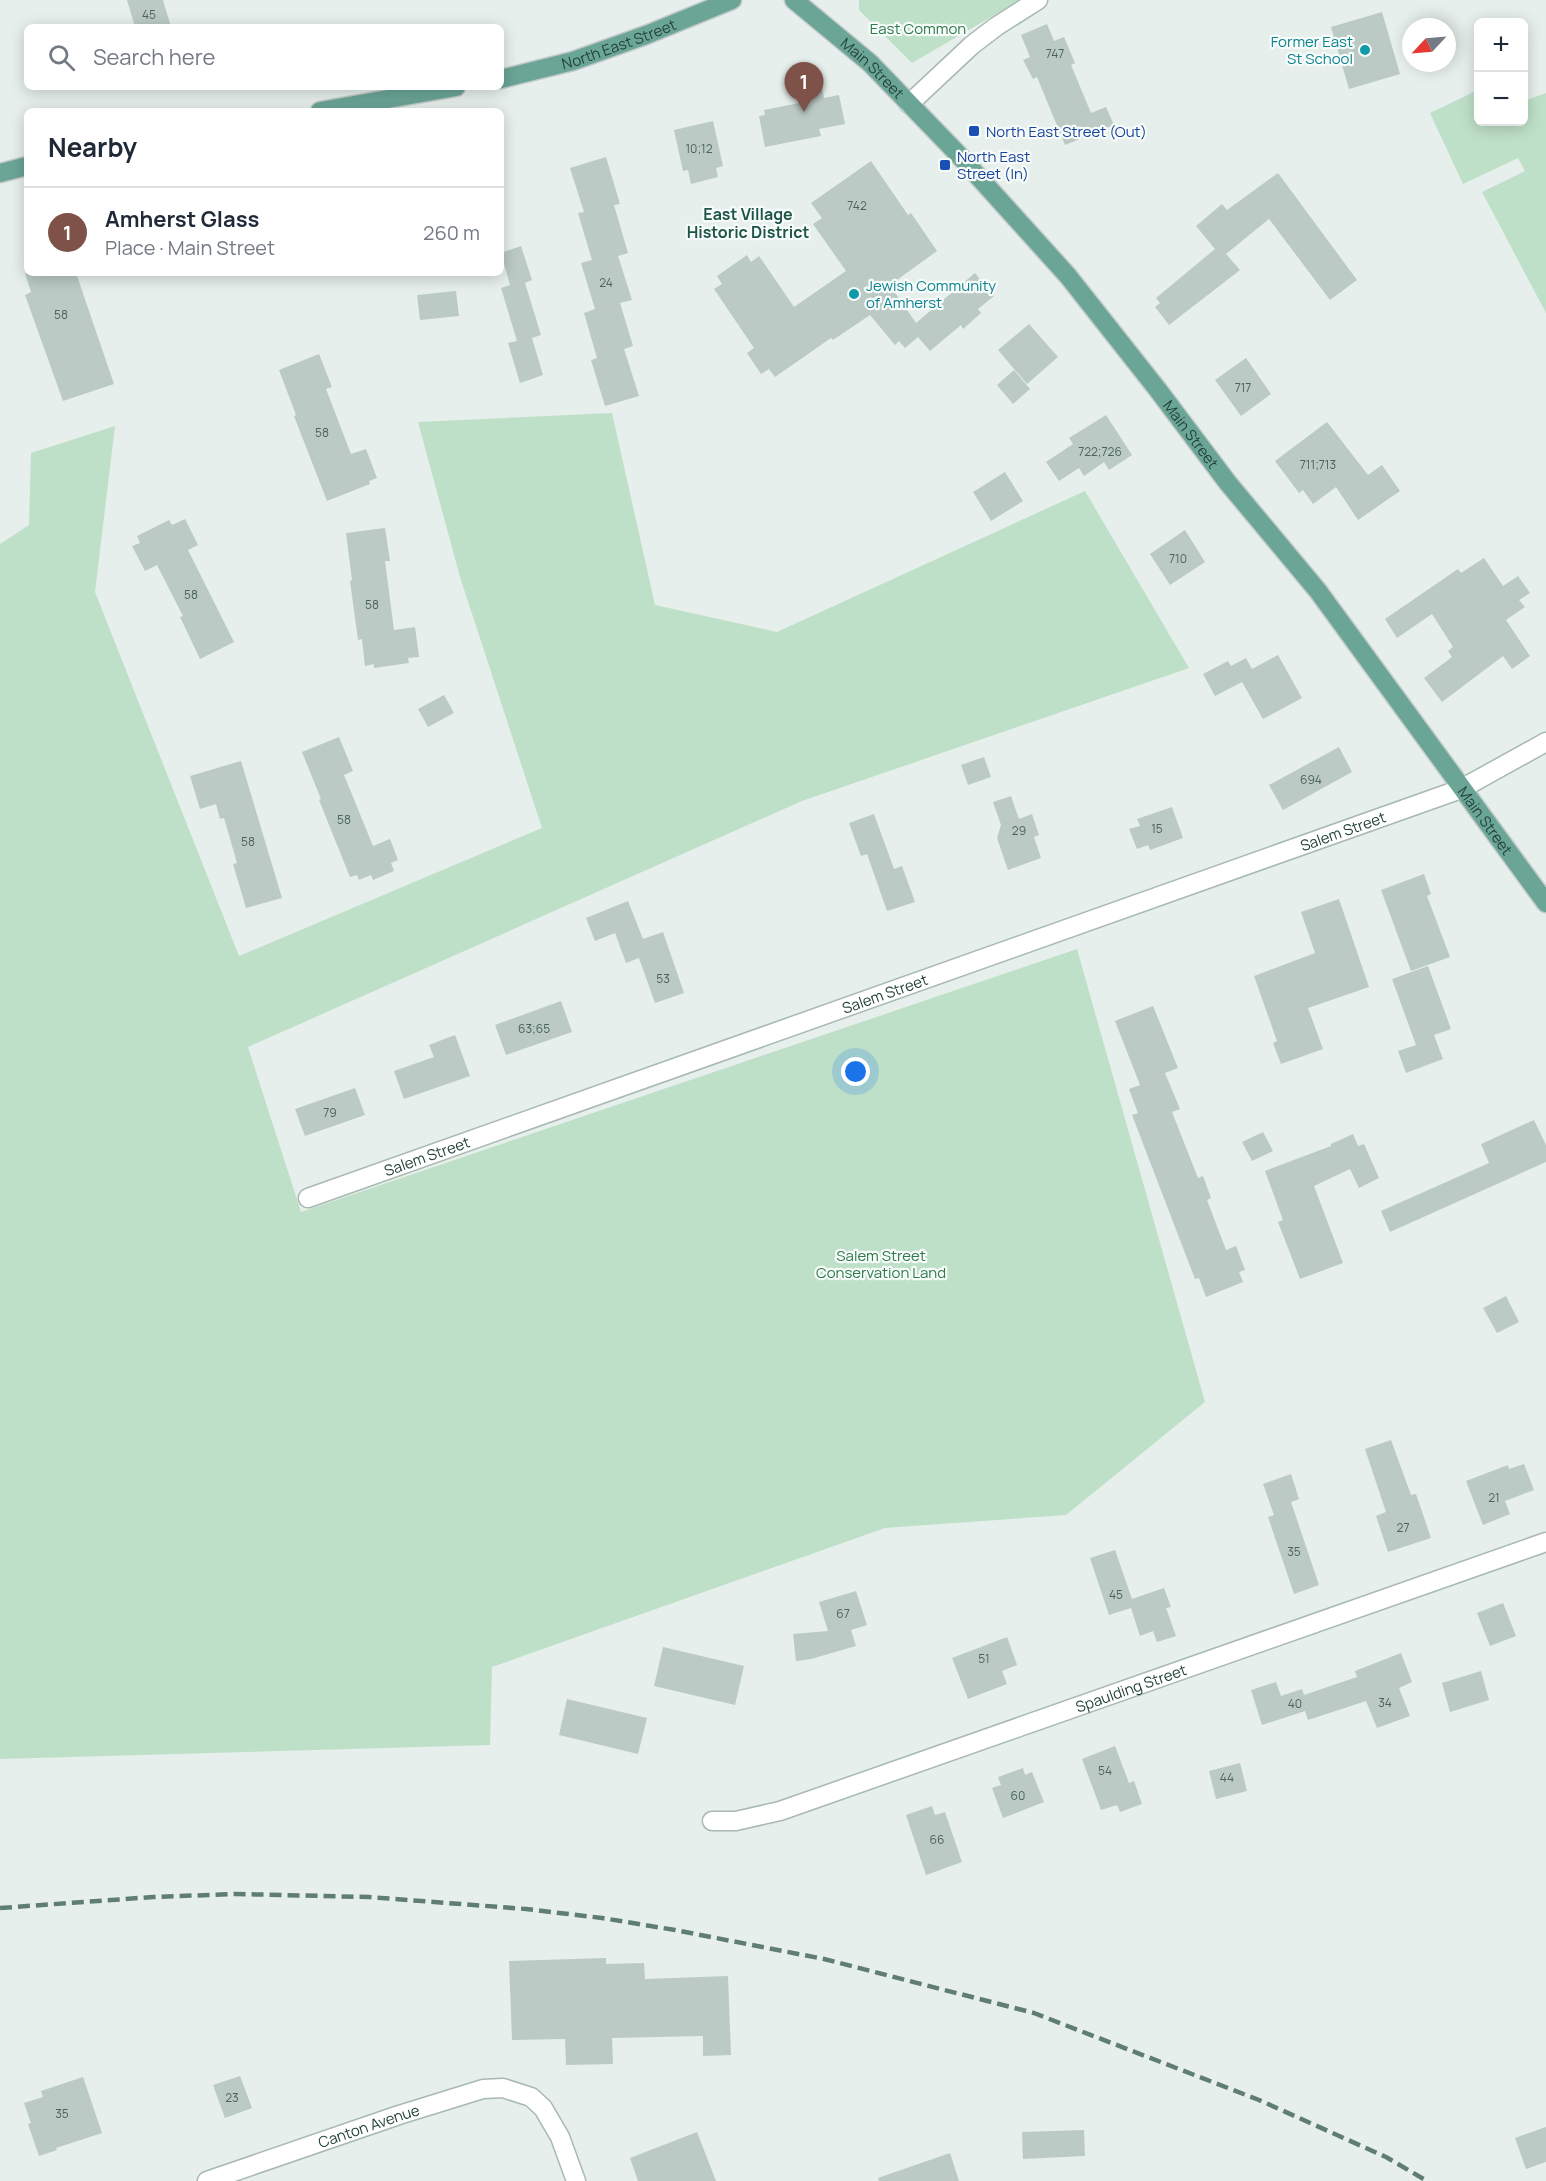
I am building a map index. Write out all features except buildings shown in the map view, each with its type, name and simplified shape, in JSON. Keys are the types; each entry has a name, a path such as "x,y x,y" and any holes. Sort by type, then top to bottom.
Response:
{"main road":[{"name":"North East Street","path":"504,78 573,61 646,35 732,0"},
{"name":"Main Street","path":"794,0 870,63 957,153 1093,308 1228,483 1318,591 1546,903"},
{"path":"337,108 439,90"},
{"path":"0,173 24,167"}],"street":[{"path":"909,104 972,45 1038,0"},
{"name":"Salem Street","path":"308,1198 1461,789 1546,742"},
{"name":"Spaulding Street","path":"712,1821 736,1821 780,1811 1546,1542"},
{"name":"Canton Avenue","path":"207,2181 399,2115 483,2089 513,2090 533,2099 543,2108 568,2157 576,2181"}],"green space":[{"name":"East Common","path":"859,0 1020,0 912,63 859,10"},
{"path":"1474,92 1474,126 1528,126 1528,100 1546,93 1546,313 1482,192 1525,171 1518,158 1463,184 1430,113"},
{"name":"Salem Street Conservation Land","path":"612,413 655,605 777,632 1085,491 1189,668 802,801 248,1047 301,1212 1077,949 1205,1402 1066,1515 885,1528 492,1667 490,1745 0,1759 0,544 29,525 31,453 115,426 95,592 239,956 542,828 460,577 418,422"}],"railway":[{"path":"0,1908 153,1897 236,1894 369,1897 526,1909 675,1930 824,1959 1034,2013 1259,2100 1386,2157 1427,2181"}],"place":[{"name":"Former East St School","path":"1365,50"},
{"name":"Amherst Glass","path":"804,112"},
{"name":"North East Street (Out)","path":"974,131"},
{"name":"North East Street (In)","path":"945,165"},
{"name":"Jewish Community of Amherst","path":"854,294"}],"district":[{"name":"East Village Historic District","path":"748,223"}]}
